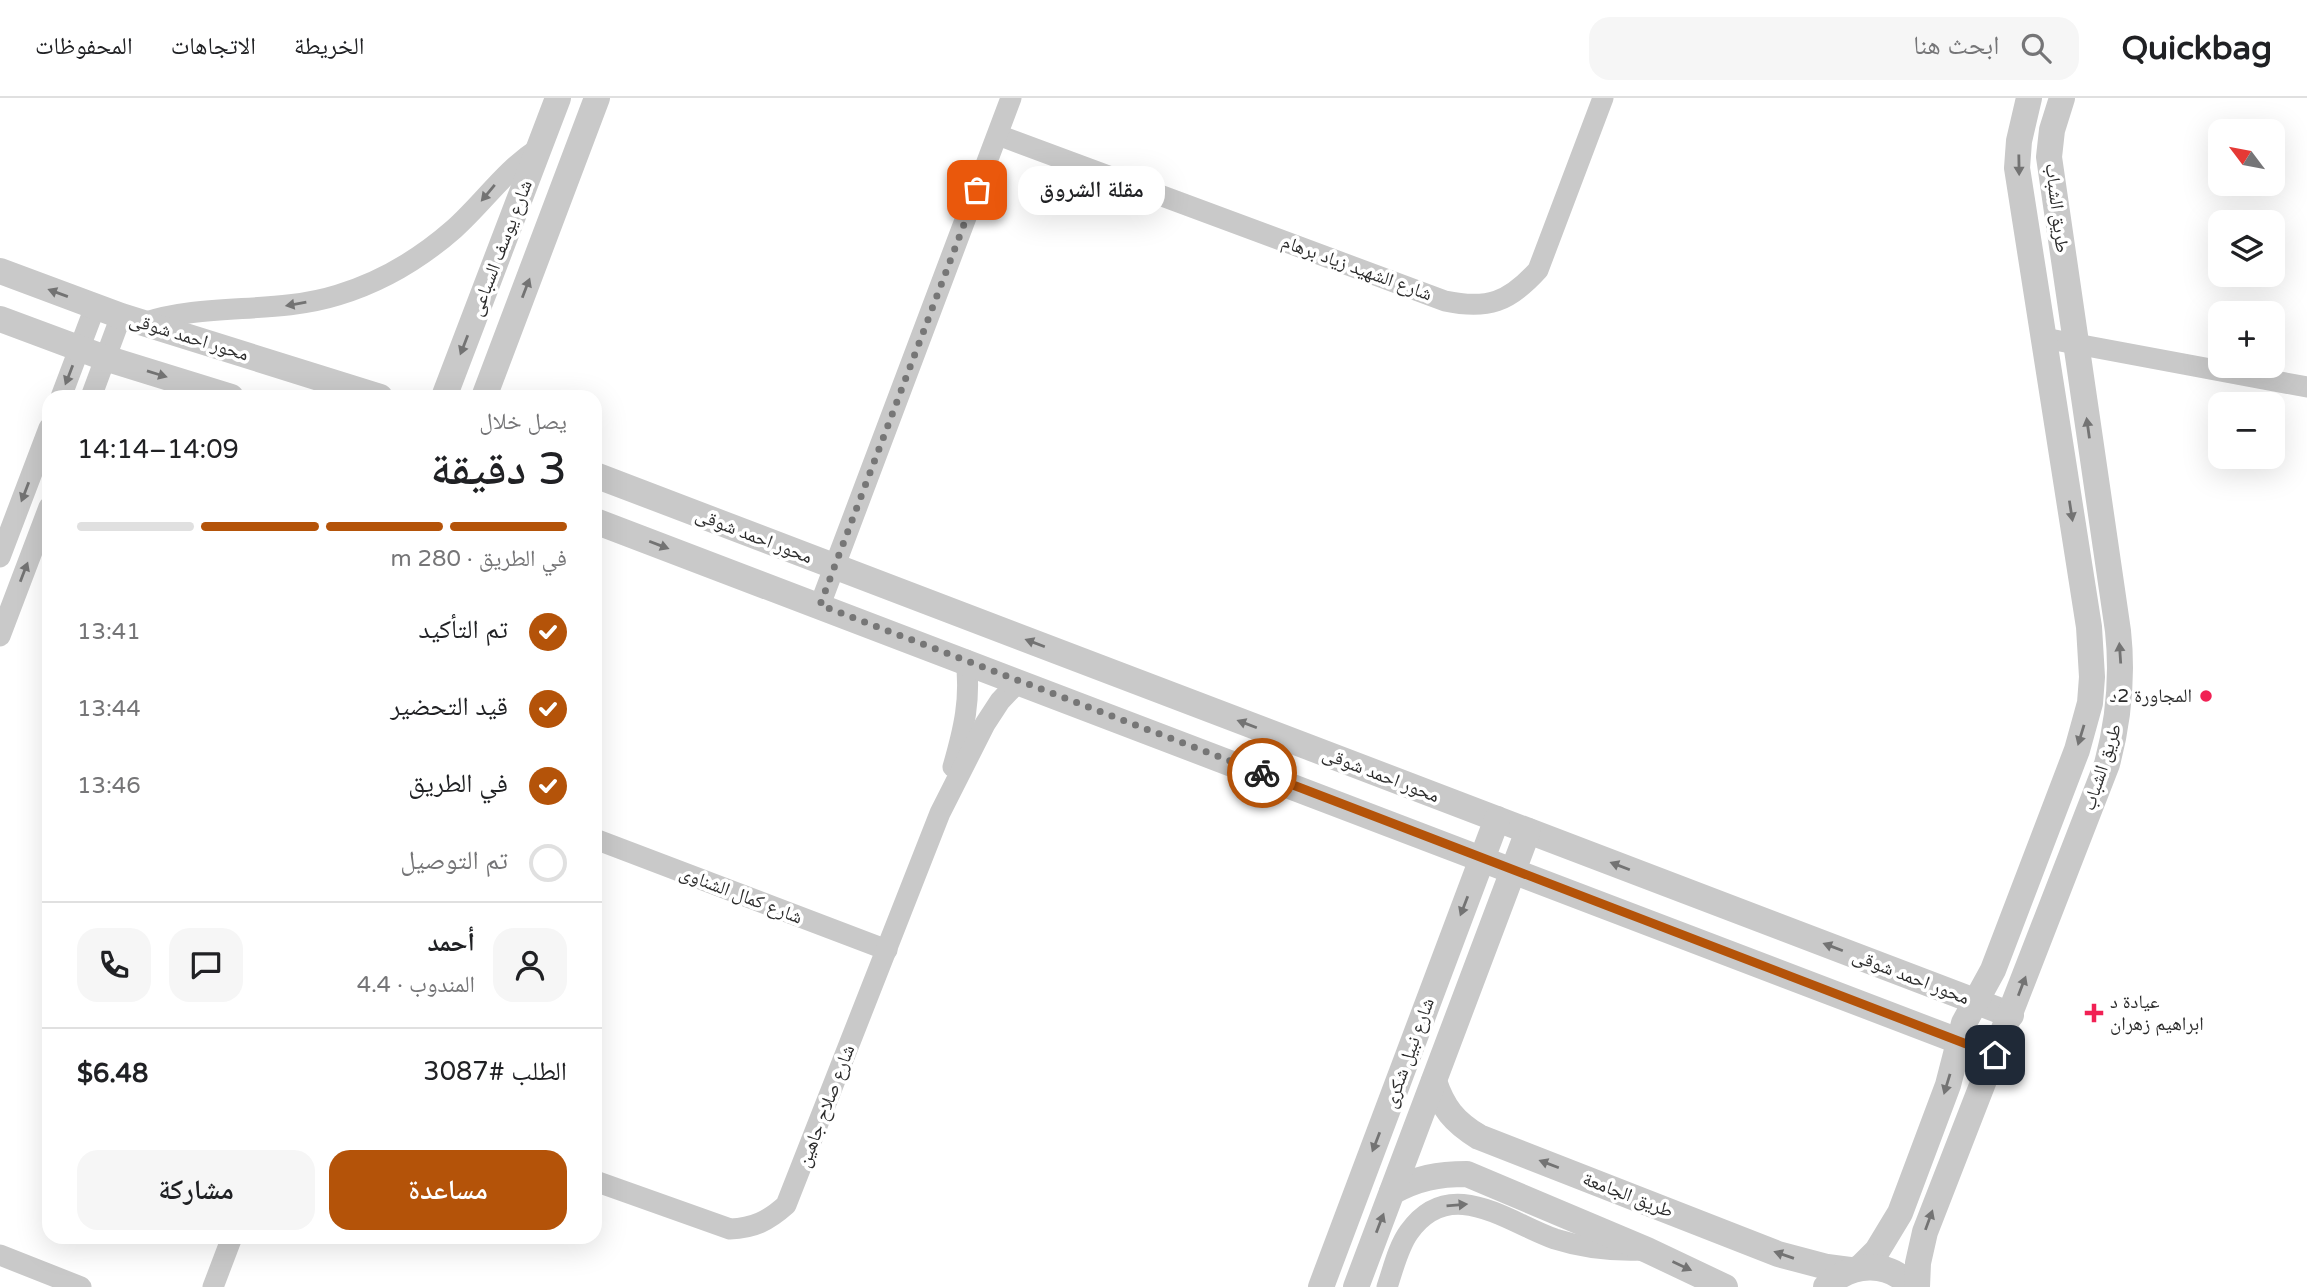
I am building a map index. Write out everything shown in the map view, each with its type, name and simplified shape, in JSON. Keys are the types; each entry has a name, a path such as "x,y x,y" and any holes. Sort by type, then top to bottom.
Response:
{"street":[{"name":"شارع يوسف السباعى","path":"447,390 558,98"},
{"name":"شارع يوسف السباعى","path":"487,390 597,98"},
{"path":"820,605 1011,98"},
{"name":"شارع الشهيد زياد برهام","path":"998,135 1446,301 1471,306 1497,302 1520,290 1538,270 1603,98"},
{"name":"طريق الشباب","path":"1826,1287 1877,1251 1900,1213 1948,1085 1958,1041 1973,1001 1993,970 2077,750 2090,703 2092,677 2089,627 2017,168 2019,141 2029,98"},
{"name":"طريق الشباب","path":"1917,1287 1918,1263 1925,1232 2107,764 2119,714 2121,659 2118,631 2049,157 2052,130 2062,98"},
{"path":"93,390 105,358 132,319 185,311 295,305 339,295 381,278 419,256 455,228 501,177 539,148"},
{"name":"محور احمد شوقى","path":"0,271 95,307 358,390"},
{"path":"64,390 95,307"},
{"path":"0,319 105,358 208,390"},
{"path":"2044,338 2307,387"},
{"path":"0,557 42,446"},
{"name":"محور احمد شوقى","path":"602,478 2011,1015"},
{"path":"602,524 966,660 1995,1055"},
{"path":"0,635 42,525"},
{"name":"شارع صلاح جاهين","path":"602,1183 730,1229 751,1228 770,1219 786,1205 940,813 968,717 970,688 966,660"},
{"name":"شارع صلاح جاهين","path":"940,813 985,724 1000,701 1020,681"},
{"name":"شارع نبيل شكرى","path":"1321,1287 1497,819"},
{"name":"شارع نبيل شكرى","path":"1356,1287 1528,831"},
{"name":"شارع كمال الشناوى","path":"602,842 887,950"},
{"path":"1428,1002 1459,1013"},
{"name":"طريق الجامعة","path":"1434,1081 1442,1104 1457,1124 1479,1137 1778,1254 1827,1267 1893,1272 1911,1287"},
{"path":"1467,1174 1463,1158 1465,1150 1479,1137"},
{"path":"1392,1192 1414,1180 1440,1174 1467,1174 1647,1250 1725,1287"},
{"path":"1387,1287 1407,1234 1419,1220 1435,1209 1452,1204 1471,1204 1489,1209 1572,1243 1609,1250 1647,1250"},
{"path":"212,1287 229,1244"},
{"path":"0,1255 82,1287"}],"way so far":[{"path":"977,190 820,605 1262,773"}],"place":[{"name":"مقلة الشروق","path":"977,190"},
{"name":"المجاورة 2د","path":"2206,696"},
{"name":"عيادة د ابراهيم زهران","path":"2094,1013"}],"route":[{"path":"1262,773 1995,1055"}]}
